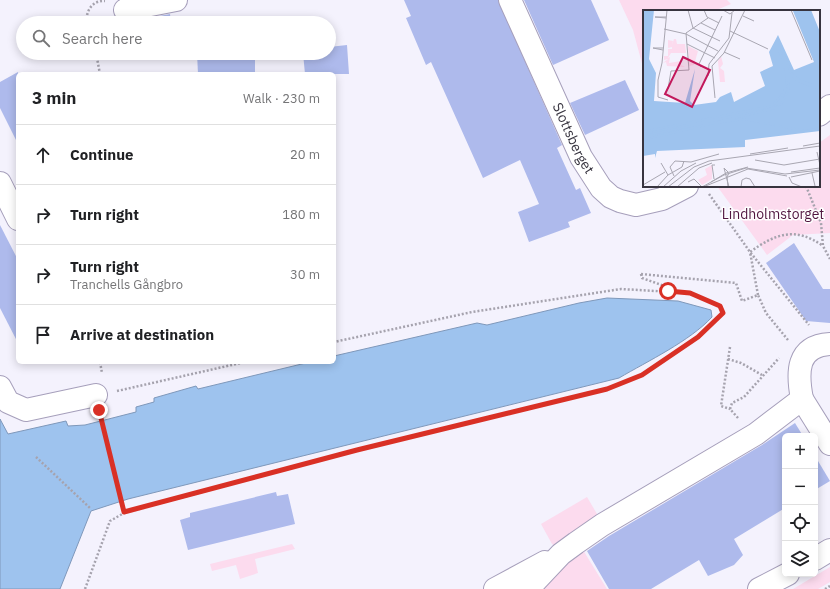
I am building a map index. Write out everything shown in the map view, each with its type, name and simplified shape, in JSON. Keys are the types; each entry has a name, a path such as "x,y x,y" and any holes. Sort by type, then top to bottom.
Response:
{"street":[{"path":"125,10 176,0"},
{"name":"Slottsberget","path":"510,0 581,156 601,188 611,197 620,202 636,205 662,199 685,187"},
{"path":"820,114 830,106"},
{"path":"0,183 16,215"},
{"path":"829,344 811,349 803,356 799,372 802,399 830,444"},
{"path":"0,387 8,402 26,410 98,402"},
{"path":"494,589 561,554 602,525 756,434 802,399"},
{"path":"818,557 830,550"},
{"path":"528,589 561,554"},
{"path":"758,589 782,577"}],"path":[{"path":"97,60 100,72"},
{"path":"806,187 821,223 823,246 830,259"},
{"path":"708,192 750,252 810,327 829,344"},
{"path":"750,252 766,241 796,233 807,236 823,246"},
{"path":"750,252 758,295 766,313 791,344"},
{"path":"668,291 670,288 647,281 642,278 641,274 736,283 742,301 758,295"},
{"path":"85,589 110,521 124,512 357,450 607,389 642,375 698,337 723,313 720,306 690,293 621,288 472,312 336,342"},
{"path":"730,347 721,406 730,409 756,434"},
{"path":"730,409 732,404 744,397 783,353"},
{"path":"728,359 741,363 762,375"},
{"path":"124,512 98,402 238,364"},
{"path":"36,457 90,508"},
{"path":"825,589 830,586"}],"green space":[{"path":"619,0 727,0 731,4 716,10 643,10 643,67 633,30"},
{"name":"Lindholmstorget","path":"830,135 830,233 793,235 767,255 718,187 820,187 820,142"},
{"path":"587,497 600,519 555,546 552,544 541,524"},
{"path":"292,544 295,549 255,559 258,573 240,579 236,565 212,571 210,564"},
{"path":"583,550 607,589 540,589 554,572"},
{"path":"830,567 830,582 818,589 793,589 813,577 818,577 818,574"}],"water":[{"path":"607,298 678,301 711,310 712,317 703,326 681,342 619,378 128,499 91,511 60,589 0,589 0,419 8,434 66,421 68,426 85,425 136,412 136,407 154,402 154,398 196,386 198,389 302,364 336,364 336,356 477,323 487,325 579,303"}],"building":[{"path":"404,0 498,0 562,145 557,148 576,190 580,188 591,213 568,222 570,227 529,242 518,212 539,204 520,160 483,178 431,62 426,65 406,18 411,16"},
{"path":"524,0 591,0 609,40 553,65"},
{"path":"170,14 170,16 160,16"},
{"path":"347,45 349,74 336,74 336,72 305,72 304,60 336,60 336,46"},
{"path":"197,60 255,60 255,72 198,72"},
{"path":"16,73 16,140 0,108 0,82"},
{"path":"625,80 639,110 585,135 570,103"},
{"path":"0,225 16,256 16,339 0,308"},
{"path":"794,243 823,289 830,289 830,323 806,321 766,263"},
{"path":"795,423 801,433 782,433 782,510 734,539 743,555 734,565 708,576 699,560 651,589 609,589 587,551 609,536 762,445"},
{"path":"818,461 830,481 818,488"},
{"path":"276,492 277,496 288,494 295,524 188,550 180,520 190,517 190,513"}],"route":[{"path":"99,410 124,512 357,450 607,389 642,375 698,337 723,313 720,306 690,293 668,291"}]}
